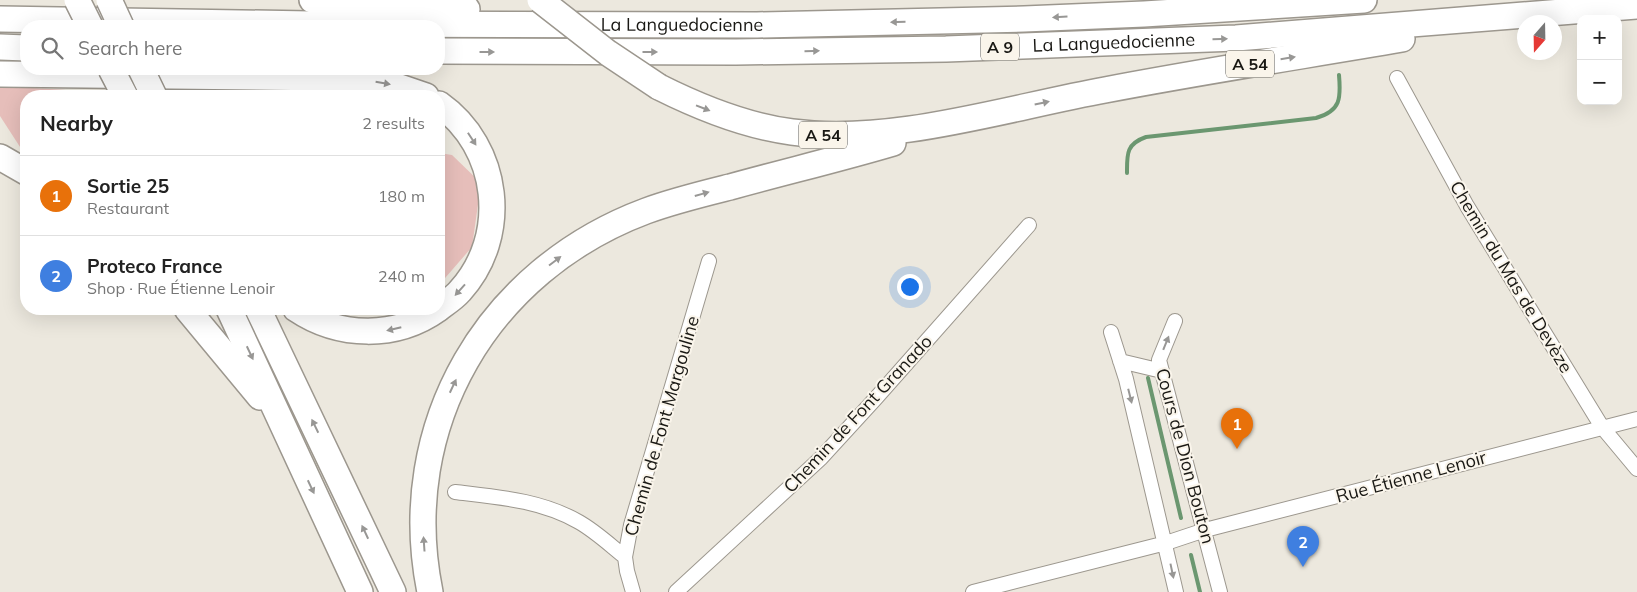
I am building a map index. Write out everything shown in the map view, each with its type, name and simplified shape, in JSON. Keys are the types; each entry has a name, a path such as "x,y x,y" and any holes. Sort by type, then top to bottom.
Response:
{"highway":[{"path":"77,0 87,20"},
{"path":"109,0 118,20"},
{"path":"312,0 468,10 638,26"},
{"name":"A 54","path":"540,0 608,54 659,87 698,106 744,121 792,132 822,135 879,133 994,113 1187,74 1506,23 1560,12"},
{"path":"1072,0 1144,14"},
{"name":"La Languedocienne","path":"445,25 638,26 927,22 1144,14 1364,0"},
{"name":"La Languedocienne","path":"445,51 736,52 965,48 1236,38 1637,6"},
{"name":"La Languedocienne","path":"0,19 62,20"},
{"path":"0,47 20,48"},
{"path":"0,74 20,74"},
{"path":"83,75 332,78 388,83 408,90"},
{"path":"115,75 122,90"},
{"path":"144,75 151,90"},
{"path":"445,108 472,138 481,155 488,173 492,209 491,227 480,261 459,293 445,303"},
{"path":"430,592 424,544 424,484 432,442 441,415 454,383 475,345 502,310 539,273 579,244 647,211 994,113"},
{"path":"0,157 20,169"},
{"path":"192,315 266,404 291,443"},
{"path":"233,315 360,592"},
{"path":"261,315 393,592"},
{"path":"307,315 350,331 373,332 405,326 419,321 428,315"}],"street":[{"name":"Chemin du Mas de Devèze","path":"1397,78 1467,206 1602,428 1637,469"},
{"name":"Chemin de Font Granado","path":"682,590 821,458 1029,225"},
{"name":"Chemin de Font Margouline","path":"633,592 625,556 631,526 709,260"},
{"name":"Cours de Dion Bouton","path":"1175,322 1159,360 1220,592"},
{"path":"1111,332 1166,543 1176,592"},
{"path":"1120,361 1162,371"},
{"name":"Rue Étienne Lenoir","path":"973,592 1166,543 1205,530 1637,419"},
{"path":"455,492 540,505 579,522 625,556"}],"shaded area":[{"path":"0,86 66,90 20,90 20,147 0,116"},
{"path":"445,154 452,155 481,183 472,247 445,278"}],"waterway":[{"path":"1127,173 1127,160 1131,146 1146,137 1316,118 1324,115 1330,112 1338,102 1340,90 1339,75"},
{"path":"1148,378 1181,518"},
{"path":"1191,555 1200,592"}],"place":[{"name":"Sortie 25","path":"1237,449"},
{"name":"Proteco France","path":"1303,567"}]}
